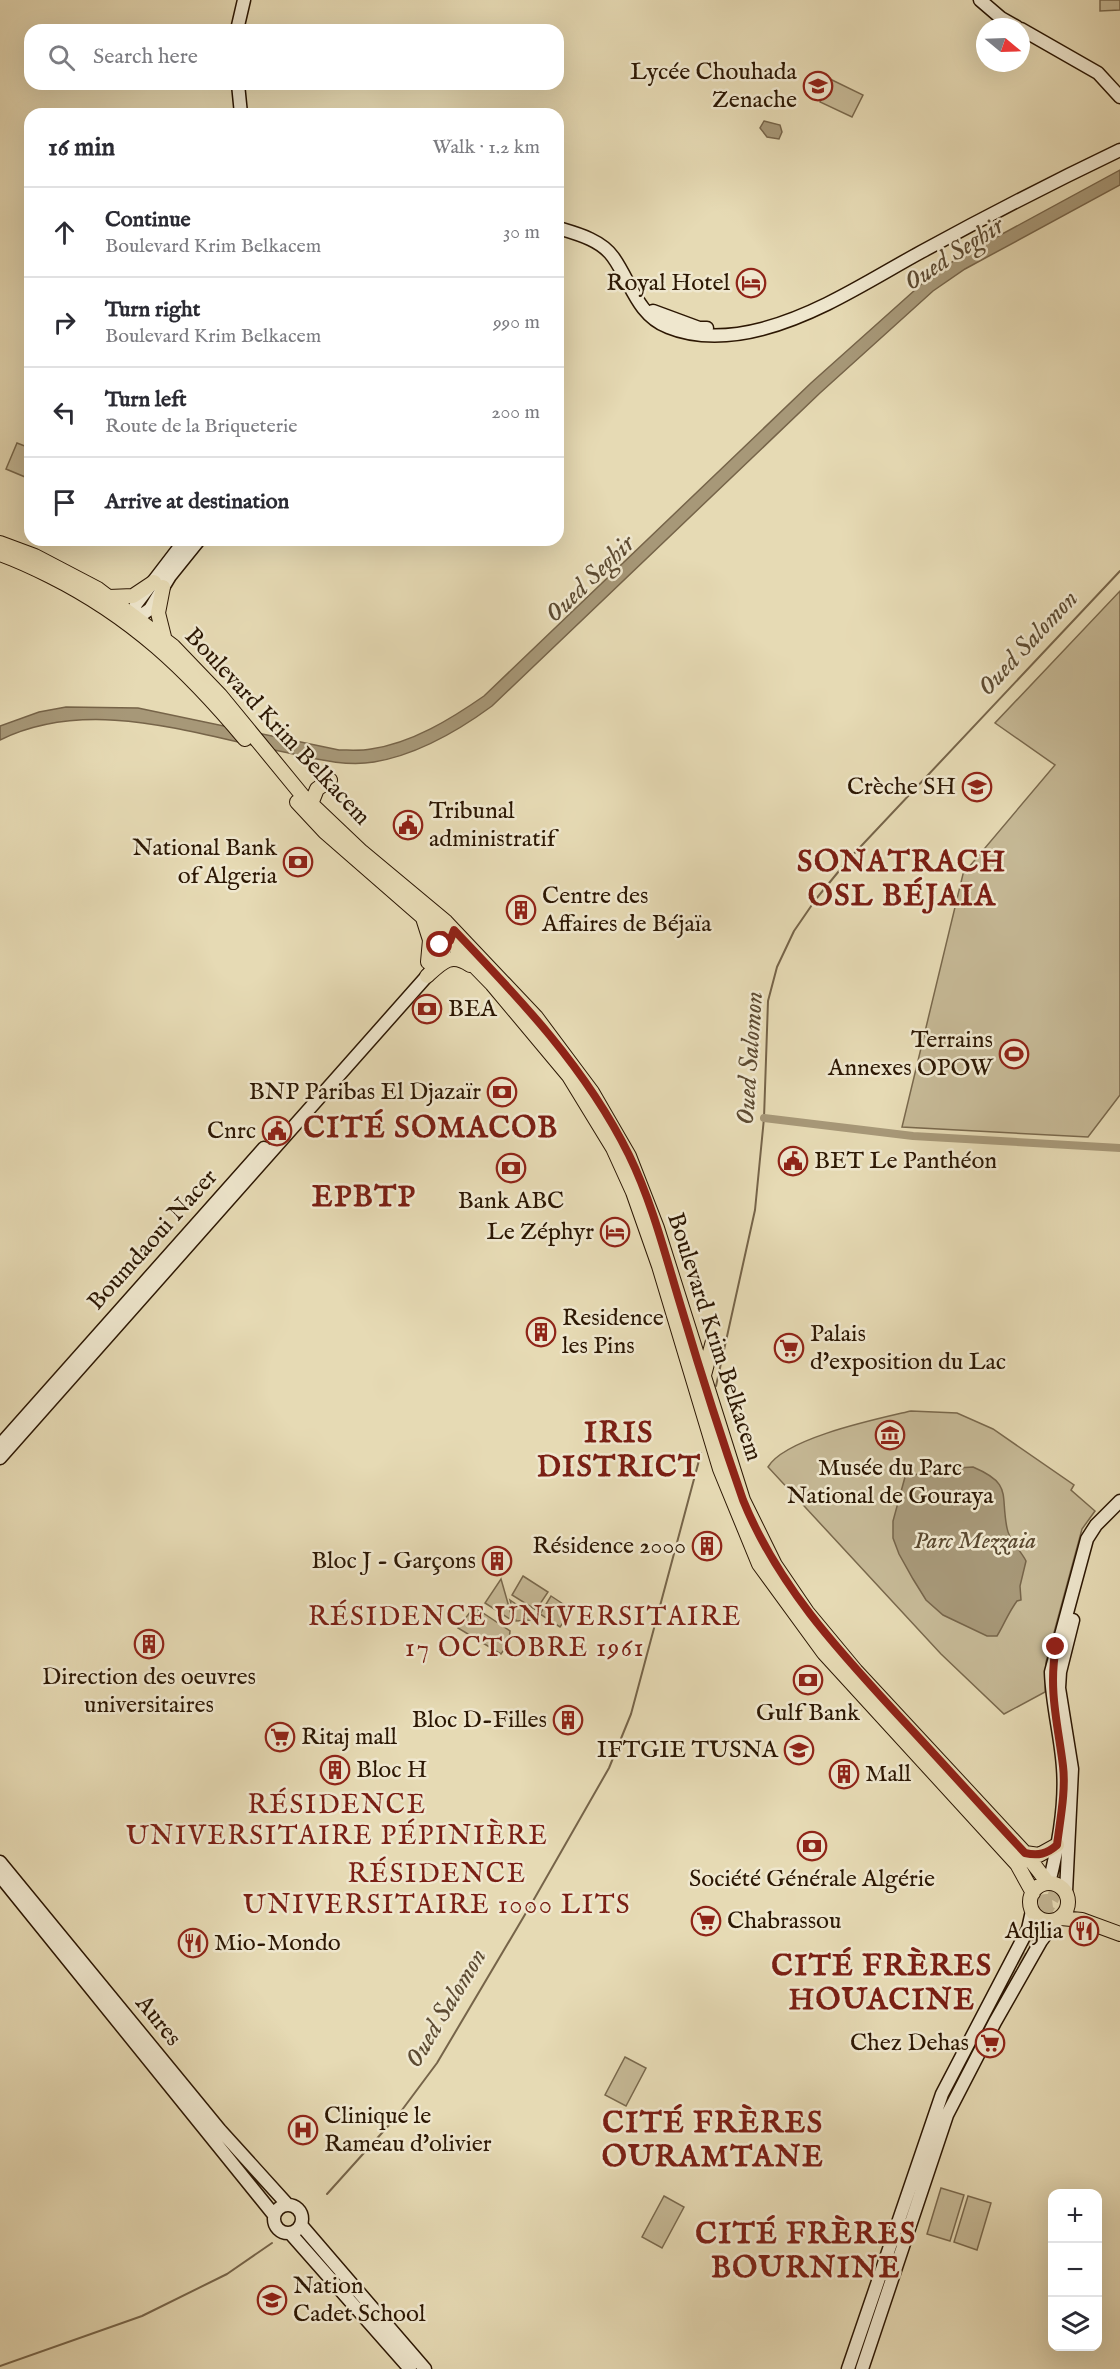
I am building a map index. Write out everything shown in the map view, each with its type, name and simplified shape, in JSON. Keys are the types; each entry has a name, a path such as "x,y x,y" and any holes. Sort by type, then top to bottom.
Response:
{"main road":[{"name":"Boulevard Krim Belkacem","path":"0,543 35,556 75,576 165,639 187,659 325,832 422,916 448,932 569,1076 621,1164 652,1244 720,1469 759,1564 824,1653 1017,1864 1033,1893"},
{"name":"Boulevard Krim Belkacem","path":"0,554 134,618 239,726"},
{"path":"108,597 133,596 158,584 158,613 165,639"},
{"name":"Boulevard Krim Belkacem","path":"277,773 536,1017 592,1092 629,1156 657,1228 703,1379 750,1517 792,1591 856,1671 1025,1853 1048,1883"},
{"path":"311,804 317,789 330,780"},
{"path":"422,916 430,940 427,969"},
{"path":"427,969 449,958 462,960 477,969"},
{"path":"703,1379 714,1341"},
{"path":"1025,1853 1039,1855 1057,1845"},
{"path":"1082,1920 1058,1885 1048,1883 1038,1887 1033,1893 1030,1902 1032,1911 1043,1920 1082,1920 1120,1935"},
{"path":"1059,1919 1067,1898"}],"street":[{"path":"238,24 244,0"},
{"path":"980,0 1001,18"},
{"path":"1030,34 1098,73 1120,97"},
{"path":"239,90 240,108"},
{"path":"640,306 699,328 738,328 785,315 814,303 951,228 1120,141"},
{"path":"564,230 592,239 613,256 640,306 666,326 689,334 743,334 779,324 827,303 1047,185 1120,150"},
{"path":"134,618 150,609 158,584 181,546"},
{"path":"158,584 193,546"},
{"name":"Boumdaoui Nacer","path":"0,1458 427,969 448,932"},
{"name":"Boumdaoui Nacer","path":"0,1445 427,969"},
{"path":"1048,1883 1057,1845 1063,1773 1051,1672 1087,1539 1096,1525 1120,1501"},
{"path":"1067,1898 1072,1769 1061,1700 1060,1672 1095,1541 1120,1512"},
{"name":"Aures","path":"0,1862 220,2130 287,2204"},
{"name":"Aures","path":"0,1876 274,2215"},
{"path":"848,2369 942,2094 1028,1929 1032,1911"},
{"path":"862,2369 947,2115 995,2022 1041,1941 1059,1919"},
{"path":"410,2369 290,2233 278,2229 274,2223 274,2215 279,2207 287,2204 300,2211 301,2225 425,2369"},
{"path":"290,2233 301,2225"}],"green space":[{"path":"1100,0 1120,0 1120,10 1100,11"},
{"path":"830,79 863,95 852,117 820,102"},
{"path":"17,443 24,446 24,476 6,469"},
{"path":"1120,591 1120,1095 1088,1137 902,1127 963,874 1055,765 995,723"},
{"name":"Parc Mezzaia","path":"911,1411 957,1413 993,1429 1074,1485 1071,1490 1095,1511 1082,1529 1046,1662 1045,1692 1004,1714 941,1654 768,1467 793,1447 812,1439 833,1431"},
{"path":"523,1576 548,1592 536,1610 512,1595"},
{"path":"501,1579 513,1621 485,1603"},
{"path":"551,1596 572,1610 560,1627 540,1614"},
{"path":"510,1600 535,1617 532,1620 516,1621"},
{"path":"474,1607 510,1631 509,1642 501,1654 458,1628"},
{"path":"625,2057 646,2068 626,2106 605,2095"},
{"path":"941,2188 964,2195 950,2241 927,2234"},
{"path":"664,2196 684,2207 662,2248 642,2237"},
{"path":"968,2196 991,2203 977,2250 954,2242"}],"shaded area":[{"path":"764,121 780,125 782,132 779,139 767,137 760,128"},
{"path":"1120,170 1120,185 965,269 933,291 820,393 492,706 436,741 390,759 363,763 340,763 177,729 105,720 69,721 34,727 0,740 0,726 39,712 66,707 138,708 339,750 363,750 386,746 430,729 484,696 811,383 925,281 958,258"},
{"path":"973,1467 986,1473 999,1485 1004,1498 1008,1533 1026,1561 1020,1586 1021,1600 1014,1605 997,1636 987,1636 943,1615 926,1600 899,1554 893,1538 893,1521 905,1477 941,1469"}],"waterway":[{"name":"Oued Salomon","path":"716,1386 755,1210 764,1118 768,1001 777,967 794,931 816,899 848,860 1120,571"},
{"path":"764,1118 913,1136 1120,1148"},
{"name":"Oued Salomon","path":"327,2194 399,2114 437,2063 609,1768 631,1714 701,1453"},
{"name":"Oued Salomon","path":"0,2366 142,2316 227,2274 272,2243"}],"tunnel":[{"path":"1044,1916 1053,1899 1064,1852"},
{"path":"1001,2003 1046,1908 1044,1891 1030,1869"}],"place":[{"name":"Lycée Chouhada Zenache","path":"818,86"},
{"name":"Royal Hotel","path":"751,283"},
{"name":"Crèche SH","path":"977,787"},
{"name":"Tribunal administratif","path":"408,825"},
{"name":"National Bank of Algeria","path":"298,862"},
{"name":"Centre des Affaires de Béjaïa","path":"521,910"},
{"name":"BEA","path":"427,1009"},
{"name":"Terrains Annexes OPOW","path":"1014,1054"},
{"name":"BNP Paribas El Djazaïr","path":"502,1092"},
{"name":"Cnrc","path":"277,1131"},
{"name":"BET Le Panthéon","path":"793,1161"},
{"name":"Bank ABC","path":"511,1168"},
{"name":"Le Zéphyr","path":"615,1232"},
{"name":"Residence les Pins","path":"541,1332"},
{"name":"Palais d'exposition du Lac","path":"789,1348"},
{"name":"Musée du Parc National de Gouraya","path":"890,1435"},
{"name":"Résidence 2000","path":"707,1546"},
{"name":"Bloc J - Garçons","path":"497,1561"},
{"name":"Direction des oeuvres universitaires","path":"149,1644"},
{"name":"Gulf Bank","path":"808,1680"},
{"name":"Bloc D-Filles","path":"568,1720"},
{"name":"Ritaj mall","path":"280,1737"},
{"name":"IFTGIE TUSNA","path":"799,1750"},
{"name":"Bloc H","path":"335,1770"},
{"name":"Mall","path":"844,1774"},
{"name":"Société Générale Algérie","path":"812,1846"},
{"name":"Chabrassou","path":"706,1921"},
{"name":"Adjlia","path":"1084,1931"},
{"name":"Mio-Mondo","path":"193,1943"},
{"name":"Chez Dehas","path":"990,2043"},
{"name":"Clinique le Rameau d'olivier","path":"303,2130"},
{"name":"Nation Cadet School","path":"272,2300"}],"district":[{"name":"SONATRACH OSL BÉJAIA","path":"902,880"},
{"name":"CITÉ SOMACOB","path":"431,1129"},
{"name":"EPBTP","path":"364,1198"},
{"name":"IRIS DISTRICT","path":"619,1451"},
{"name":"RÉSIDENCE UNIVERSITAIRE 17 OCTOBRE 1961","path":"525,1634"},
{"name":"RÉSIDENCE UNIVERSITAIRE PÉPINIÈRE","path":"337,1822"},
{"name":"RÉSIDENCE UNIVERSITAIRE 1000 LITS","path":"437,1890"},
{"name":"CITÉ FRÈRES HOUACINE","path":"882,1984"},
{"name":"CITÉ FRÈRES OURAMTANE","path":"713,2141"},
{"name":"CITÉ FRÈRES BOURNINE","path":"806,2252"}],"route":[{"path":"440,945 443,935 450,941 454,930 536,1017 592,1092 618,1135 629,1156 657,1228 743,1500 775,1565 820,1628 856,1671 1025,1853 1033,1855 1046,1853 1057,1845 1060,1823 1063,1765 1057,1733 1051,1672 1056,1647"}],"water label":[{"name":"Oued Seghir","path":"954,254"},
{"name":"Oued Seghir","path":"590,579"}]}
